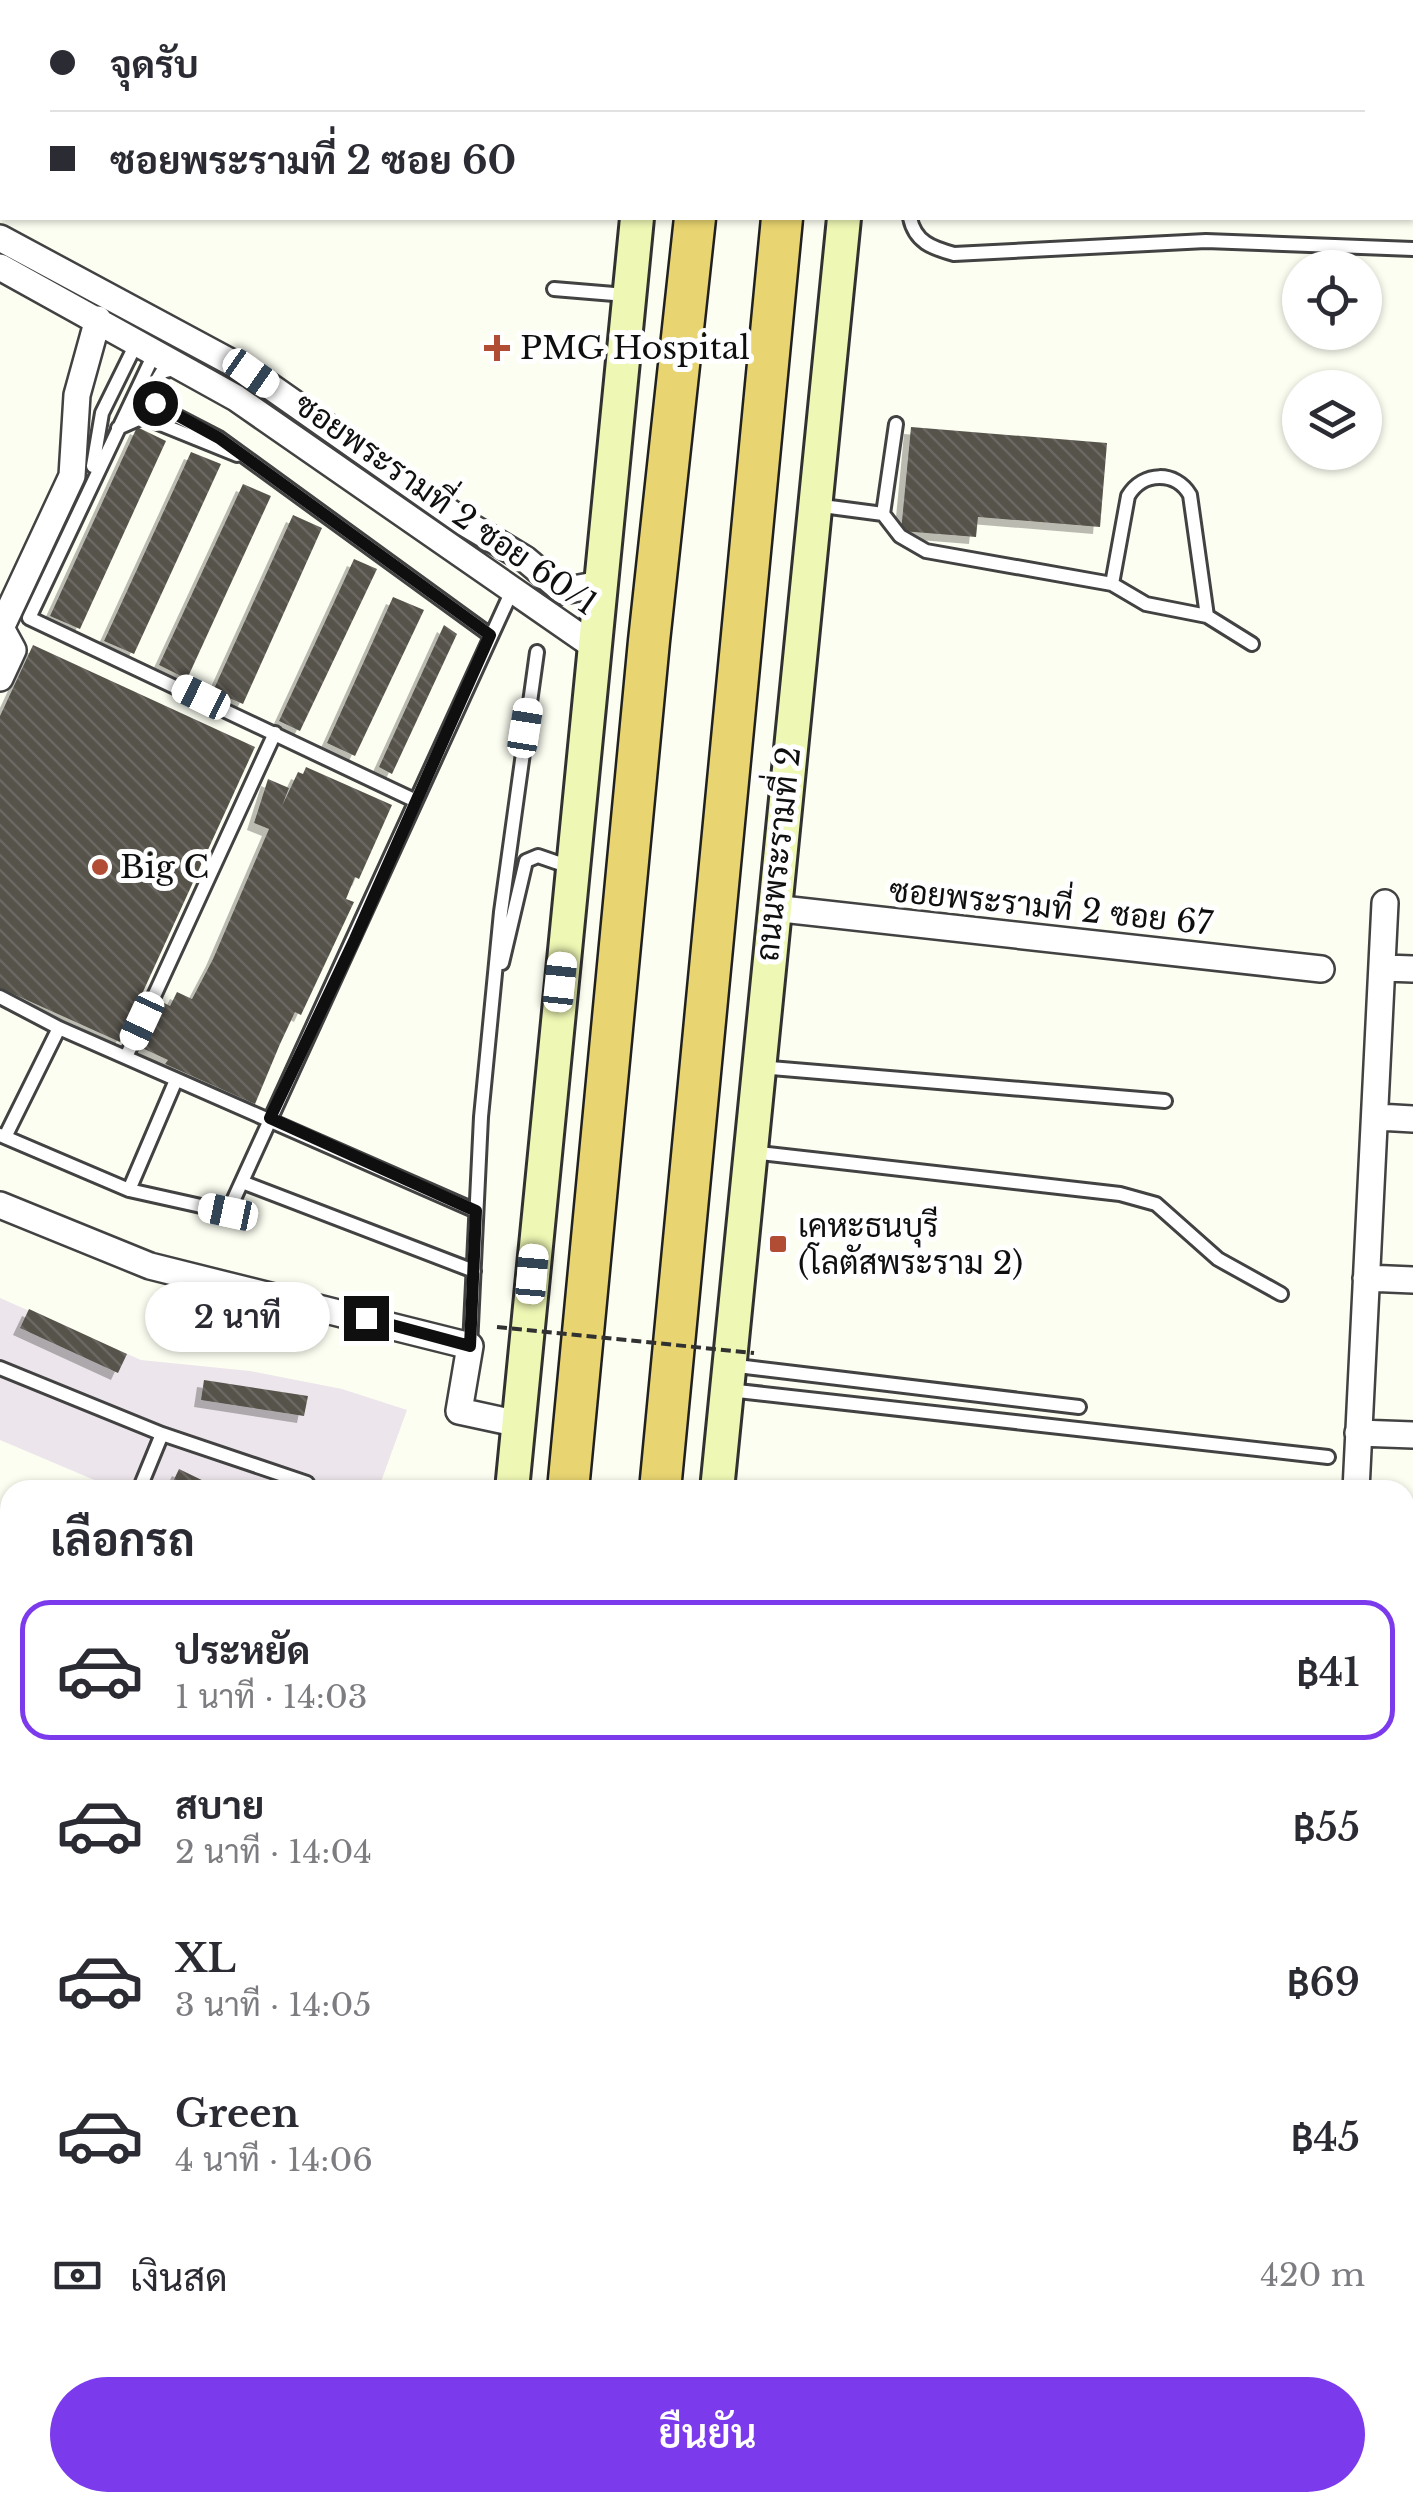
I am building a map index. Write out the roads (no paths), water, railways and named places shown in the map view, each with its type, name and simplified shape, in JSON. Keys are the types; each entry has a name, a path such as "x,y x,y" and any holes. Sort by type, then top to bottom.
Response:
{"highway":[{"path":"569,1480 647,661 695,220"},
{"name":"ถนนพระรามที่ 2","path":"661,1480 782,220"}],"main road":[{"path":"513,1480 570,866 637,220"},
{"name":"ถนนพระรามที่ 2","path":"719,1480 737,1369 748,1152 844,220"}],"street":[{"name":"ซอยพระรามที่ 2 ซอย 60/1","path":"0,238 251,373 465,523 524,559 562,591 600,584"},
{"name":"ซอยพระรามที่ 2 ซอย 60/1","path":"0,268 98,319 274,424 511,593 595,647"},
{"path":"0,678 13,650 1,628 72,476 78,395 98,319"},
{"path":"1356,1480 1378,1117 1385,903"},
{"name":"ซอยพระรามที่ 2 ซอย 67","path":"773,908 1321,969"},
{"path":"1384,968 1413,969"},
{"path":"1378,1117 1413,1119"},
{"path":"0,1205 150,1266 470,1346 459,1411 519,1424"},
{"path":"1366,1278 1413,1280"},
{"path":"1358,1433 1413,1435"}],"lane":[{"path":"910,220 914,234 923,242 954,254 1206,241 1413,250"},
{"path":"554,289 629,295"},
{"path":"146,347 116,430 29,618 416,801"},
{"path":"90,484 102,412 146,347"},
{"path":"185,369 168,367 156,377 151,390 155,403 246,458 490,635"},
{"path":"116,430 132,418 143,417 214,449 246,458"},
{"path":"883,514 896,424"},
{"path":"1112,584 1128,496 1134,486 1148,478 1166,476 1184,484 1190,496 1207,616"},
{"path":"813,504 883,514 900,536 926,550 1112,584 1146,604 1207,616 1252,644"},
{"path":"59,1028 2,1136 129,1190 228,1212 511,593"},
{"path":"470,1346 476,1211 509,845 536,652"},
{"path":"126,1057 276,733"},
{"path":"496,983 526,861 538,856 570,866"},
{"path":"0,997 59,1028 476,1211"},
{"path":"757,1067 1164,1101"},
{"path":"129,1190 176,1080"},
{"path":"748,1152 1120,1194 1156,1204 1218,1259 1281,1294"},
{"path":"242,1182 474,1271"},
{"path":"0,1368 162,1434 298,1480"},
{"path":"737,1369 1079,1407"},
{"path":"737,1369 1328,1457"},
{"path":"144,1480 162,1434"}],"place":[{"name":"PMG Hospital","path":"497,348"},
{"name":"Big C","path":"100,867"},
{"name":"เคหะธนบุรี (โลตัสพระราม 2)","path":"778,1244"}]}
